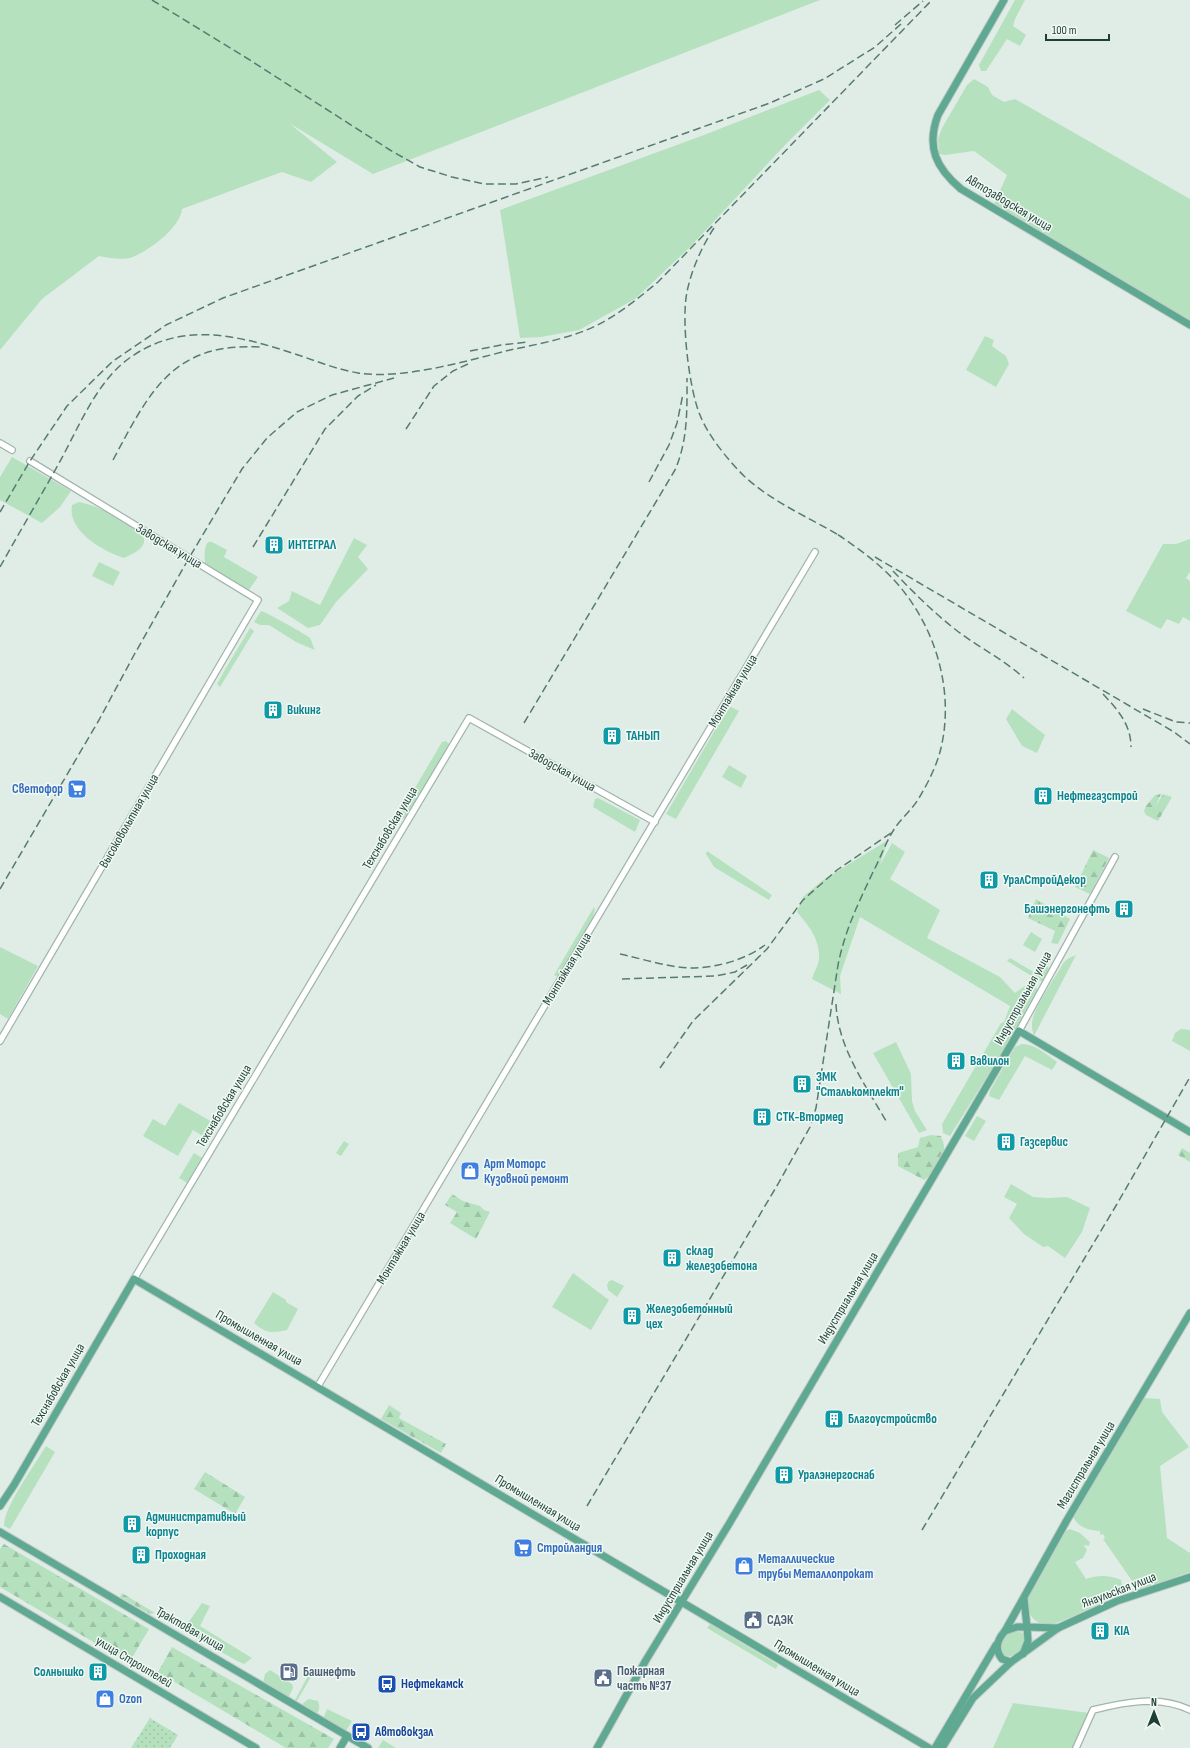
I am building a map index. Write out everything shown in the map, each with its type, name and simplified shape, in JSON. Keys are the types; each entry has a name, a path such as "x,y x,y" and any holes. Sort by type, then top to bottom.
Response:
{"main road":[{"name":"Автозаводская улица","path":"1004,0 938,115 933,139 936,159 941,169 947,178 960,189 1190,325"},
{"path":"1019,1031 1190,1132"},
{"name":"Индустриальная улица","path":"597,1748 646,1660 682,1603 1019,1031"},
{"name":"Промышленная улица","path":"134,1279 318,1386 929,1748"},
{"name":"Техснабовская улица","path":"0,1506 14,1485 134,1279"},
{"name":"Магистральная улица","path":"935,1748 1005,1631 1067,1520 1190,1313"},
{"path":"0,1527 9,1538"},
{"name":"Трактовая улица","path":"0,1532 367,1748"},
{"path":"0,1538 9,1538"},
{"name":"Янаульская улица","path":"1058,1628 1117,1601 1190,1578"},
{"path":"1023,1654 1028,1641 1024,1596"},
{"name":"улица Строителей","path":"0,1597 256,1748"},
{"path":"1005,1631 1017,1627 1058,1628"},
{"path":"942,1748 973,1698 1012,1662 1058,1628"},
{"path":"996,1645 997,1652 1002,1659 1012,1662"},
{"path":"340,1748 348,1736"}],"street":[{"path":"0,443 12,450"},
{"name":"Заводская улица","path":"30,461 258,600"},
{"name":"Монтажная улица","path":"318,1386 815,552"},
{"name":"Высоковольтная улица","path":"0,1041 258,600"},
{"name":"Заводская улица","path":"468,718 655,822"},
{"name":"Техснабовская улица","path":"134,1279 468,718"},
{"name":"Индустриальная улица","path":"1019,1031 1115,858"},
{"path":"1076,1748 1094,1710 1126,1702 1156,1701 1179,1705 1190,1710"}],"green space":[{"path":"0,0 820,0 373,174 289,123 337,162 311,182 282,172 182,209 176,224 170,231 145,251 126,259 99,256 42,299 0,350"},
{"path":"1015,0 1025,0 1013,26 1026,35 1020,46 1007,39 986,71 981,71 979,65"},
{"path":"974,79 988,87 992,95 1004,102 1015,99 1190,199 1190,320 994,204 1007,175 974,151 945,155 939,154 938,139 942,128 967,85"},
{"path":"819,90 830,100 787,143 689,248 635,299 579,330 541,337 520,338 500,210 704,135"},
{"path":"985,336 994,340 992,346 1006,356 1009,364 996,387 966,370"},
{"path":"12,457 71,491 60,507 42,523 0,500 0,477"},
{"path":"79,502 97,507 122,520 144,538 141,548 124,558 106,550 88,539 75,523 72,514 72,505"},
{"path":"354,538 367,545 358,557 368,569 336,602 320,625 308,628 277,608 289,601 292,591 320,605"},
{"path":"1190,539 1190,572 1186,578 1190,581 1190,621 1183,617 1179,624 1167,619 1161,629 1126,611 1163,544 1176,544"},
{"path":"208,542 212,542 227,550 224,557 258,577 248,591 205,565 205,551"},
{"path":"99,562 120,572 113,586 92,576"},
{"path":"261,611 310,638 315,650 296,642 269,625 260,625 254,622"},
{"path":"250,628 254,631 220,687 217,684"},
{"path":"729,706 739,711 676,819 666,814"},
{"path":"1012,709 1045,735 1037,753 1022,746 1006,719"},
{"path":"446,741 449,744 405,820 399,815 442,742"},
{"path":"729,765 747,776 741,788 722,777"},
{"path":"1161,794 1155,807 1163,794 1172,797 1158,821 1146,815 1144,811 1155,795"},
{"path":"598,798 640,820 635,832 593,807 595,799"},
{"path":"888,840 880,865 892,843 905,852 890,879 940,910 927,938 1000,977 1015,993 1029,983 1039,990 950,1136 943,1133 942,1124 1001,1023 1004,1022 1010,1006 860,917 840,976 841,994 812,979 819,960 818,945 809,927 797,912 803,897 823,880"},
{"path":"1093,850 1109,858 1090,894 1075,887"},
{"path":"707,851 772,895 769,900 714,867 706,854"},
{"path":"1036,899 1070,919 1058,944 1051,943 1055,931 1028,918"},
{"path":"594,907 593,917 558,977 554,975"},
{"path":"1031,932 1042,939 1035,952 1023,945"},
{"path":"0,947 38,966 8,1019 0,1014"},
{"path":"1076,955 1034,1036 1032,1023 1035,1011 1064,962"},
{"path":"1010,958 1037,974 1044,963 1049,968 1044,981 1040,981 1007,961"},
{"path":"1181,1029 1190,1030 1190,1051 1172,1041 1175,1033"},
{"path":"896,1042 911,1074 912,1101 915,1111 927,1130 919,1133 873,1053"},
{"path":"1022,1044 1027,1044 1036,1048 1057,1062 1052,1070 1025,1056 999,1100 989,1096 990,1091 1015,1047"},
{"path":"179,1103 212,1122 204,1137 193,1130 178,1156 143,1136 153,1119 165,1126"},
{"path":"977,1116 986,1121 974,1141 965,1136"},
{"path":"931,1135 941,1136 944,1144 944,1151 938,1165 924,1180 898,1166 898,1153 918,1147 920,1138"},
{"path":"344,1141 349,1144 341,1156 336,1153"},
{"path":"1182,1148 1190,1153 1190,1162 1178,1155"},
{"path":"194,1153 204,1159 189,1184 179,1178"},
{"path":"1011,1184 1033,1197 1067,1197 1090,1208 1082,1232 1065,1258 1048,1246 1043,1247 1024,1234 1009,1218 1017,1204 1004,1197"},
{"path":"452,1194 463,1201 480,1206 484,1210 490,1212 476,1239 450,1223 457,1212 445,1205"},
{"path":"573,1273 609,1300 591,1330 552,1307"},
{"path":"612,1280 624,1286 617,1297 608,1290 607,1285 609,1281"},
{"path":"273,1292 298,1309 287,1330 270,1332 258,1327 254,1323"},
{"path":"1143,1398 1160,1399 1162,1412 1189,1447 1160,1466 1167,1538 1190,1553 1190,1572 1141,1589 1137,1588 1103,1539 1105,1538 1103,1534 1100,1535 1100,1531 1081,1526 1073,1517"},
{"path":"389,1405 401,1413 399,1418 446,1444 441,1453 381,1419"},
{"path":"46,1446 55,1452 10,1529 4,1526 9,1508 14,1497"},
{"path":"205,1472 245,1497 235,1514 194,1489"},
{"path":"1070,1529 1080,1533 1090,1542 1089,1546 1084,1546 1087,1550 1083,1558 1075,1562 1086,1579 1099,1576 1112,1577 1121,1580 1123,1589 1121,1593 1082,1612 1060,1622 1045,1625 1036,1621 1030,1614 1027,1606 1027,1597 1066,1531"},
{"path":"4,1544 149,1629 129,1663 0,1587 0,1549"},
{"path":"122,1593 155,1613 150,1614 120,1597"},
{"path":"202,1603 210,1606 200,1626 252,1658 244,1664 183,1630"},
{"path":"710,1624 778,1665 776,1669 707,1628"},
{"path":"1017,1631 1023,1633 1023,1646 1021,1650 1014,1655 1006,1657 1001,1654 999,1649 1000,1645 1008,1635"},
{"path":"172,1647 334,1739 328,1748 286,1748 158,1672"},
{"path":"270,1670 292,1684 293,1688 289,1696 286,1697 263,1683 265,1674"},
{"path":"309,1674 312,1675 297,1701 295,1700"},
{"path":"309,1699 318,1701 319,1709 315,1715 304,1708 303,1703"},
{"path":"1013,1703 1090,1713 1074,1748 993,1748"},
{"path":"327,1709 352,1721 346,1731 343,1731 323,1719"},
{"path":"150,1718 178,1735 170,1748 131,1748"},
{"path":"383,1740 396,1748 378,1748"}],"railway":[{"path":"152,0 245,57 390,150 420,167 452,177 484,184 516,184 548,177"},
{"path":"0,567 94,398 112,373 143,349 164,341 184,336 227,336 270,346 349,371 358,373 394,374 414,372 454,364 556,340 594,327 623,310 658,282 932,0"},
{"path":"895,25 923,1"},
{"path":"0,512 30,461 67,406 113,361 166,325 223,298 770,103 824,79 875,47 901,24"},
{"path":"714,228 694,267 685,304 689,372 692,389 700,415 719,448 744,476 779,502 842,537"},
{"path":"470,351 528,342"},
{"path":"113,460 139,413 152,393 167,376 184,363 205,353 230,348 260,347"},
{"path":"406,429 434,386 453,371 468,364"},
{"path":"0,889 99,720 189,558 242,469 267,438 297,412 332,395 394,378"},
{"path":"524,723 675,470 685,436 687,413 687,378"},
{"path":"253,547 325,429 358,396 376,385"},
{"path":"649,482 669,445 677,423 683,394"},
{"path":"587,1506 778,1184 810,1127 816,1108 838,965 848,929 887,841 896,827 913,807 929,780 941,748 945,724 945,699 942,675 936,651 926,628 900,587 883,569 855,546 837,534"},
{"path":"875,557 1174,732 1190,744"},
{"path":"893,571 923,602 948,623 1024,678"},
{"path":"1103,694 1118,711 1126,724 1129,731 1131,747"},
{"path":"1143,709 1176,722 1190,723"},
{"path":"660,1068 693,1021 767,949 803,900 837,870 891,833"},
{"path":"620,954 673,966 700,968 720,965 739,959 765,945"},
{"path":"622,979 716,976 735,972 747,965"},
{"path":"836,1004 838,1020 847,1051 861,1079 886,1121"},
{"path":"922,1530 1117,1204 1190,1077"}],"place":[{"name":"ИНТЕГРАЛ","path":"274,545"},
{"name":"Викинг","path":"273,710"},
{"name":"ТАНЫП","path":"612,736"},
{"name":"Светофор","path":"77,789"},
{"name":"Нефтегазстрой","path":"1043,796"},
{"name":"УралСтройДекор","path":"989,880"},
{"name":"Башэнергонефть","path":"1124,909"},
{"name":"Вавилон","path":"956,1061"},
{"name":"ЗМК \"Сталькомплект\"","path":"802,1084"},
{"name":"СТК-Втормед","path":"762,1117"},
{"name":"Газсервис","path":"1006,1142"},
{"name":"Арт Моторс Кузовной ремонт","path":"470,1171"},
{"name":"склад железобетона","path":"672,1258"},
{"name":"Железобетонный цех","path":"632,1316"},
{"name":"Благоустройство","path":"834,1419"},
{"name":"Уралэнергоснаб","path":"784,1475"},
{"name":"Административный корпус","path":"132,1524"},
{"name":"Стройландия","path":"523,1548"},
{"name":"Проходная","path":"141,1555"},
{"name":"Металлические трубы Металлопрокат","path":"744,1566"},
{"name":"СДЭК","path":"753,1620"},
{"name":"KIA","path":"1100,1631"},
{"name":"Солнышко","path":"98,1672"},
{"name":"Башнефть","path":"289,1672"},
{"name":"Пожарная часть №37","path":"603,1678"},
{"name":"Нефтекамск","path":"387,1684"},
{"name":"Ozon","path":"105,1699"},
{"name":"Автовокзал","path":"361,1732"}]}
